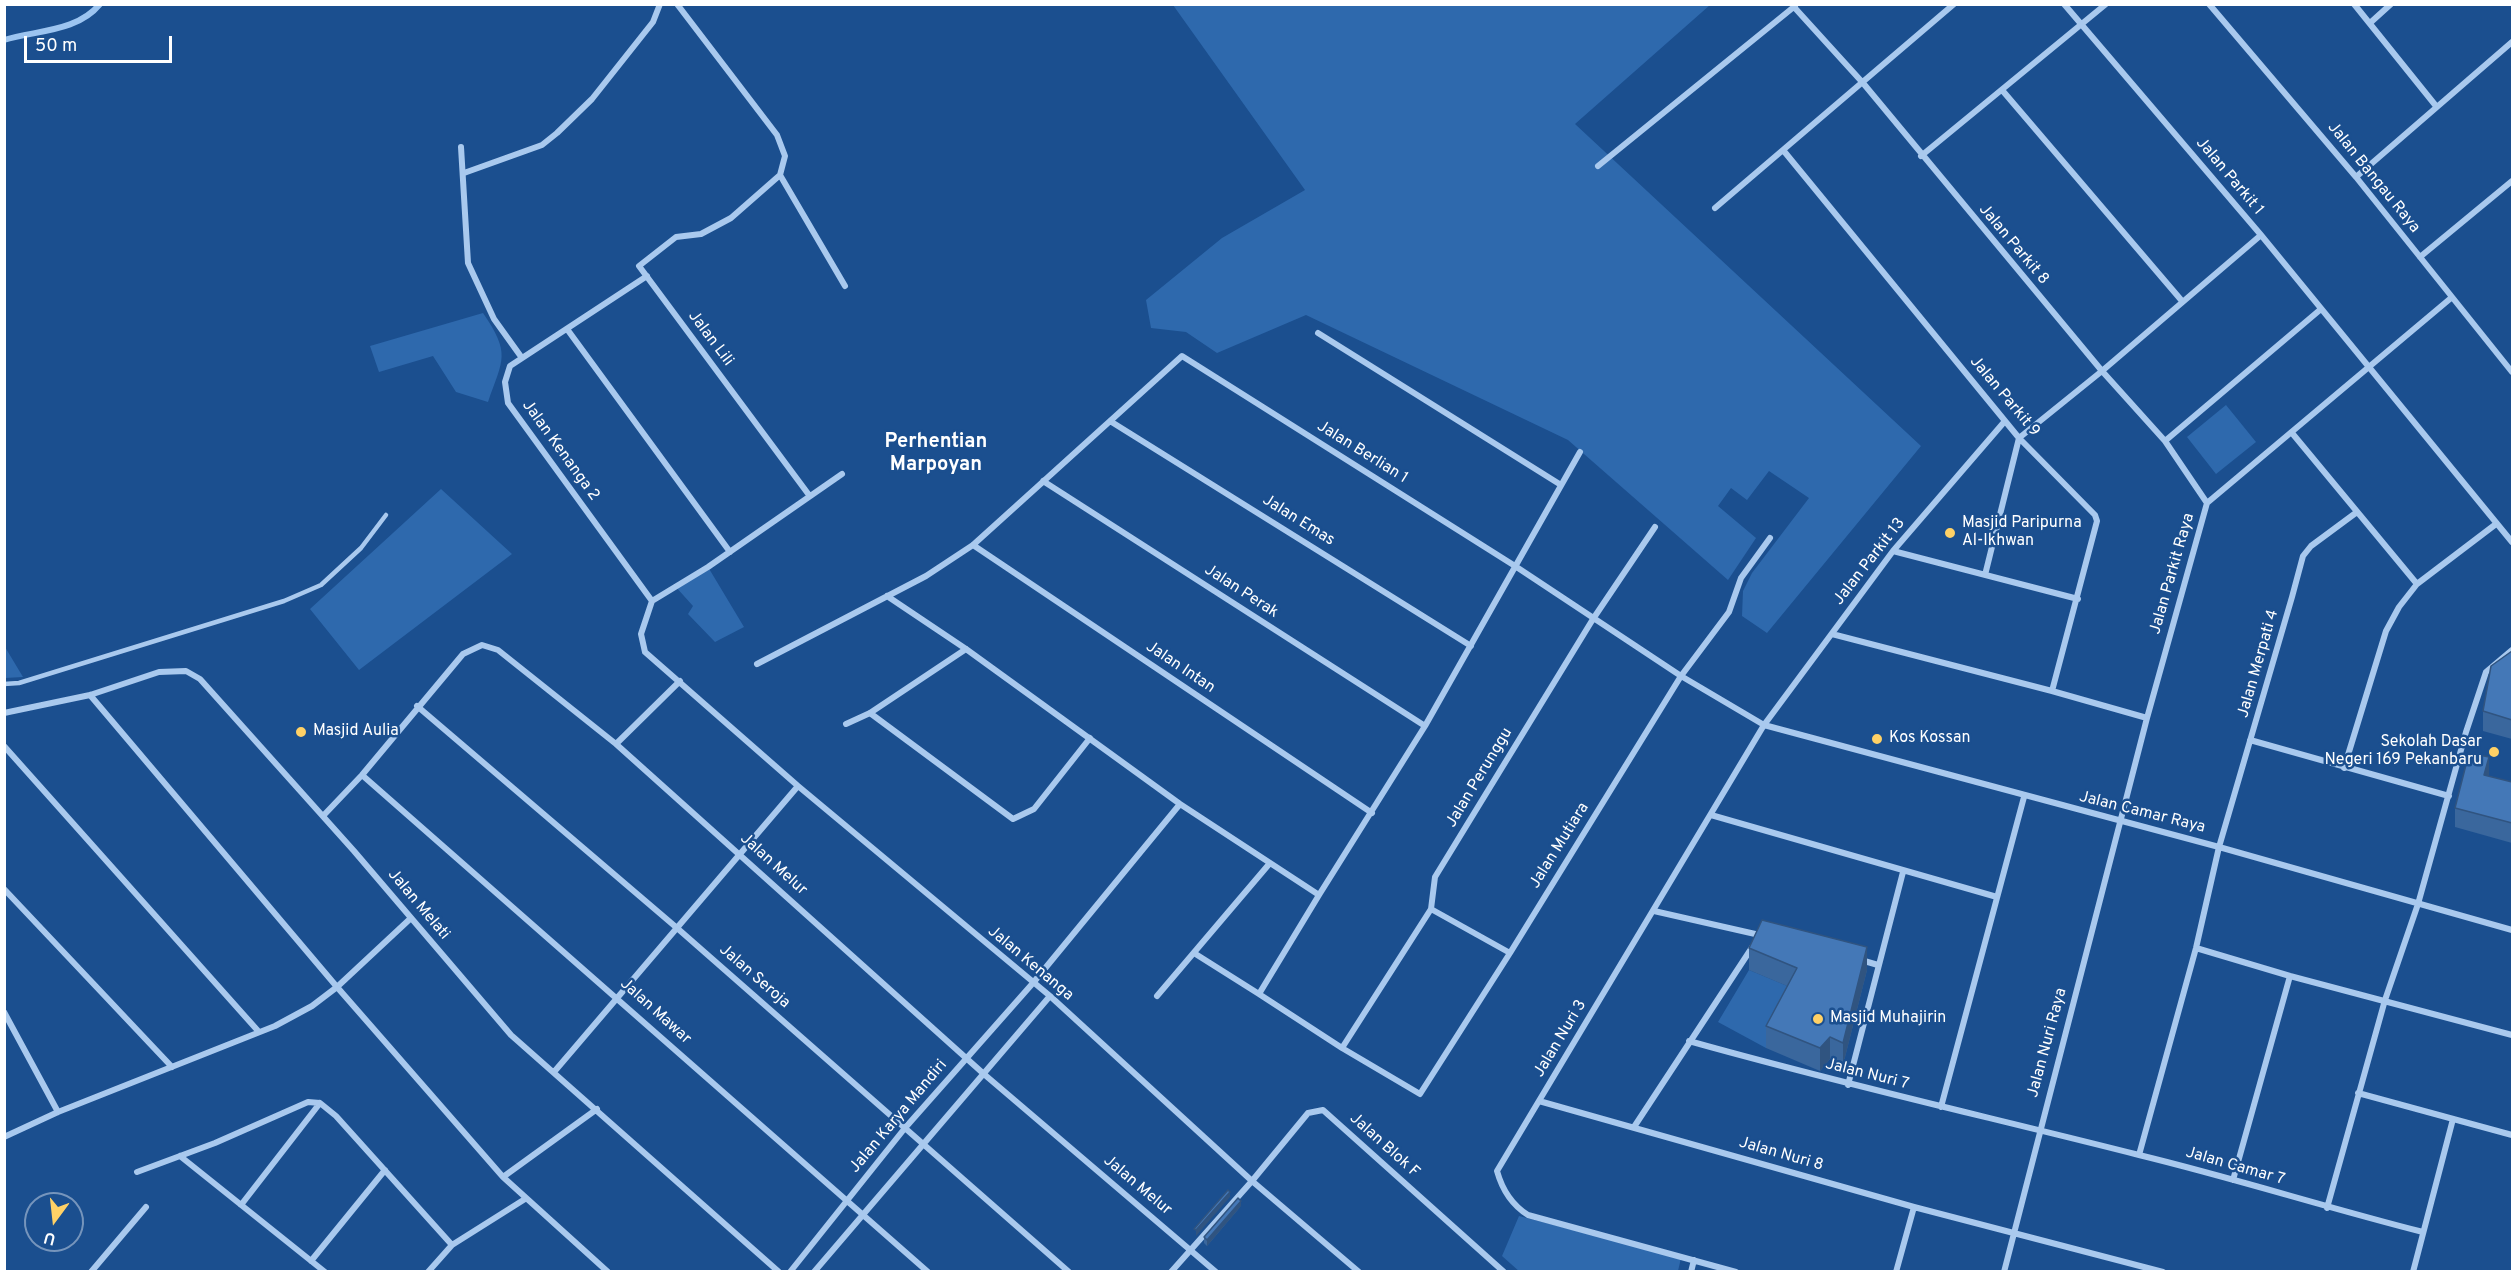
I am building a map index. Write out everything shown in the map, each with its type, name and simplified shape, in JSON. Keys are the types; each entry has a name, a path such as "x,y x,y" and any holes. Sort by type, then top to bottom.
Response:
{"street":[{"path":"464,173 542,145 573,120 653,22 660,4"},
{"path":"676,4 777,135 785,156 780,175 731,218 701,234 676,237 639,266 647,276 567,329 730,552"},
{"path":"1715,208 1954,4"},
{"name":"Jalan Parkit 1","path":"2064,4 2261,235 2512,542"},
{"path":"1921,156 2106,4"},
{"name":"Jalan Bangau Raya","path":"2209,4 2356,177 2512,372"},
{"path":"2354,4 2436,106"},
{"path":"2370,23 2391,4"},
{"path":"1598,166 1795,6"},
{"name":"Jalan Parkit 8","path":"1795,6 1863,83 1921,156 2102,371 2165,441 2207,503"},
{"path":"2356,177 2512,42"},
{"path":"2002,90 2182,301"},
{"path":"462,147 468,263 494,319 522,358"},
{"name":"Jalan Parkit 9","path":"1783,150 2019,438 2097,518 2078,599 2052,691"},
{"path":"780,175 845,286"},
{"path":"2420,257 2512,181"},
{"path":"1986,575 2019,438 2102,371 2261,235"},
{"name":"Jalan Lili","path":"647,276 809,495"},
{"name":"Jalan Parkit Raya","path":"2121,822 2147,718 2207,503 2451,298"},
{"path":"2165,441 2321,309"},
{"name":"Jalan Kenanga 2","path":"567,329 510,366 504,382 508,403 652,601"},
{"path":"1318,333 1561,485"},
{"name":"Jalan Berlian 1","path":"757,664 926,576 973,545 1182,356 1515,566 1681,676 1764,725"},
{"name":"Jalan Parkit 13","path":"1764,725 1893,551 2005,421"},
{"name":"Jalan Emas","path":"1110,422 1472,646"},
{"path":"2292,433 2417,584"},
{"path":"1259,994 1425,726 1580,452"},
{"path":"652,601 730,552 842,474"},
{"name":"Jalan Perak","path":"1043,481 1425,726"},
{"name":"Jalan Merpati 4","path":"2139,1155 2196,948 2219,847 2302,556 2311,546 2357,512"},
{"path":"2344,768 2386,631 2399,607 2417,584 2496,524"},
{"name":"Jalan Perunggu","path":"1342,1048 1431,909 1435,876 1593,619 1655,527"},
{"name":"Jalan Mutiara","path":"1342,1048 1420,1094 1681,676 1729,612 1741,578 1770,538"},
{"name":"Jalan Intan","path":"973,545 1372,813"},
{"path":"1893,551 2078,599"},
{"path":"887,596 966,649 1180,804 1319,895"},
{"name":"Jalan Kenanga","path":"652,601 641,634 645,652 798,786 1050,996 1252,1180 1359,1272"},
{"path":"1832,633 2147,718"},
{"name":"Jalan Melur","path":"323,816 362,775 417,706 463,654 482,645 498,650 616,744 741,853 985,1074 1216,1272"},
{"path":"846,724 870,713 966,649"},
{"path":"2327,1208 2385,1000 2418,904 2486,672 2512,650"},
{"name":"Jalan Melati","path":"4,713 90,695 159,672 186,671 200,679 323,816 511,1035 597,1108 779,1272"},
{"path":"616,744 680,681"},
{"path":"90,695 337,987 503,1177 608,1272"},
{"name":"Jalan Seroja","path":"417,706 924,1142 1069,1272"},
{"path":"870,713 1013,819 1034,809 1090,738"},
{"name":"Jalan Camar Raya","path":"1764,725 2024,797 2219,847 2512,930"},
{"name":"Jalan Nuri 3","path":"1694,1260 1528,1215 1517,1209 1501,1184 1497,1171 1764,725"},
{"path":"2250,740 2449,796"},
{"path":"4,746 259,1032"},
{"name":"Jalan Mawar","path":"362,775 618,997 928,1272"},
{"path":"554,1072 798,786"},
{"path":"1941,1107 2024,797"},
{"name":"Jalan Karya Mandiri","path":"790,1272 905,1128 1033,983 1180,804"},
{"path":"1711,815 1903,872 1997,897"},
{"name":"Jalan Nuri Raya","path":"2004,1272 2016,1232 2038,1131 2121,822"},
{"path":"1158,996 1270,863"},
{"path":"1848,1085 1903,872"},
{"path":"4,889 172,1067"},
{"path":"1431,909 1510,952"},
{"path":"1654,911 1770,938"},
{"path":"4,1137 58,1112 259,1032 312,1006 337,987 411,918"},
{"path":"1634,1127 1760,935"},
{"path":"2196,948 2290,976 2512,1035"},
{"path":"1194,953 1342,1048"},
{"path":"1856,959 1878,965"},
{"path":"2233,1180 2290,976"},
{"path":"814,1272 1050,996"},
{"path":"4,1012 58,1112"},
{"name":"Jalan Nuri 7","path":"1689,1041 1848,1085 2038,1131"},
{"path":"2358,1093 2512,1135"},
{"name":"Jalan Nuri 8","path":"1539,1101 1914,1207 2163,1272"},
{"path":"137,1172 215,1143 294,1106 308,1102 320,1103 336,1116 452,1245"},
{"path":"242,1205 320,1103"},
{"path":"503,1177 597,1108"},
{"name":"Jalan Blok F","path":"1252,1180 1308,1113 1323,1110 1504,1272"},
{"path":"2414,1272 2453,1119"},
{"name":"Jalan Camar 7","path":"2038,1131 2139,1155 2327,1208 2424,1232"},
{"path":"180,1156 325,1272"},
{"path":"311,1261 385,1170"},
{"path":"1171,1272 1189,1248 1252,1180"},
{"path":"428,1272 452,1245 525,1199"},
{"path":"91,1272 146,1207"},
{"path":"1896,1272 1914,1207"},
{"path":"1691,1272 1694,1260 1736,1272"}],"lane":[{"path":"4,684 19,683 262,608 321,585 361,548 386,515"}],"shaded area":[{"path":"1173,5 1710,5 1575,124 1921,446 1767,633 1742,616 1743,591 1752,573 1809,498 1769,471 1747,500 1731,488 1718,506 1756,538 1728,580 1568,440 1306,315 1217,353 1186,332 1151,328 1146,300 1222,238 1305,190"},
{"path":"483,313 498,338 502,357 488,402 456,392 433,356 379,372 370,346"},
{"path":"2226,405 2256,442 2216,474 2187,437"},
{"path":"441,489 512,554 359,670 310,609"},
{"path":"708,567 744,627 715,642 688,614 693,606 675,586"},
{"path":"5,647 23,677 5,678"},
{"path":"1749,970 1797,990 1766,1048 1718,1022"},
{"path":"1519,1216 1681,1258 1678,1271 1520,1272 1502,1256"}],"building":[{"name":"Sekolah Dasar Negeri 169 Pekanbaru","path":"2512,651 2512,720 2483,711 2491,666"},
{"path":"2469,753 2489,757 2484,775 2512,782 2512,823 2455,808"},
{"name":"Masjid Muhajirin","path":"1762,920 1867,947 1843,1043 1830,1037 1820,1048 1766,1026 1797,968 1749,948"},
{"path":"1228,1190 1230,1192 1196,1230 1194,1229"},
{"path":"1238,1198 1241,1201 1207,1240 1204,1237"}],"waterway":[{"path":"4,40 68,25 91,13 100,4"}],"place":[{"name":"Masjid Paripurna Al-Ikhwan","path":"1950,533"},
{"name":"Masjid Aulia","path":"301,732"},
{"name":"Kos Kossan","path":"1877,739"},
{"name":"Sekolah Dasar Negeri 169 Pekanbaru","path":"2494,752"},
{"name":"Masjid Muhajirin","path":"1818,1019"}],"district":[{"name":"Perhentian Marpoyan","path":"936,454"}]}
